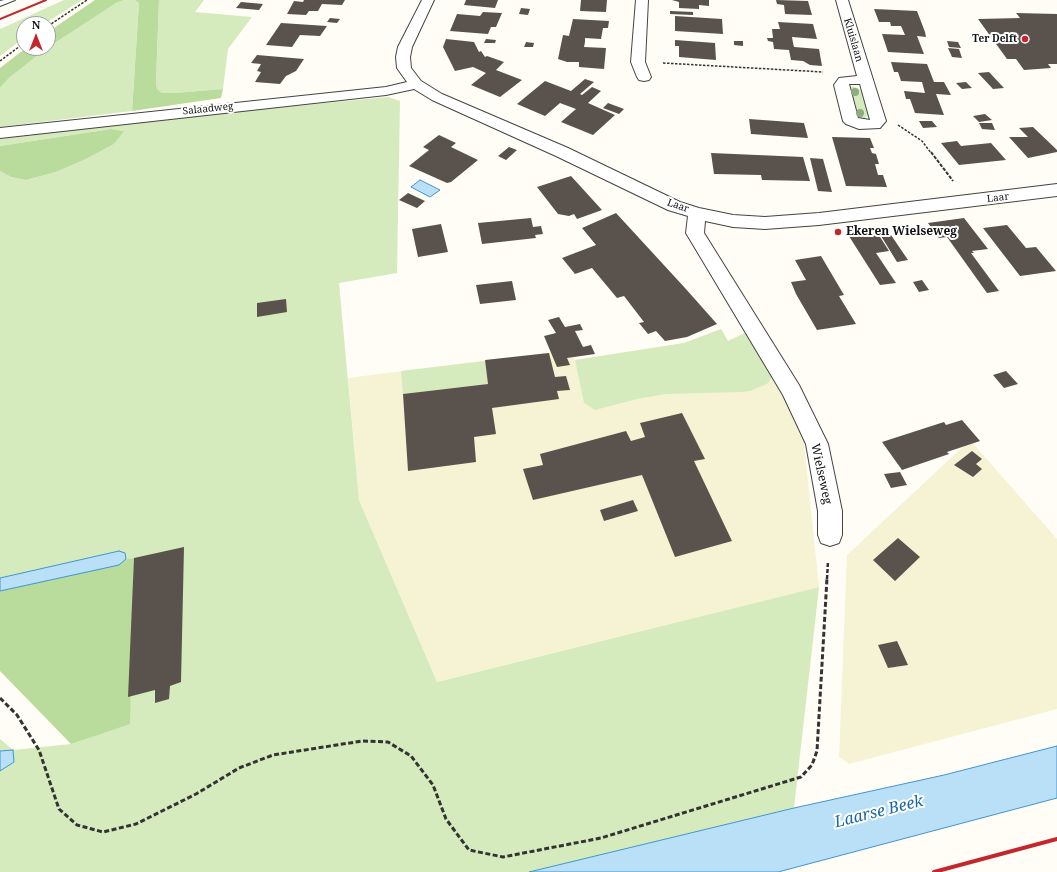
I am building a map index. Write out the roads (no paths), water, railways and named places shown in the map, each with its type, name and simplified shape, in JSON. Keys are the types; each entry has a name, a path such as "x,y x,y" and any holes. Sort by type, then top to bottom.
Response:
{"street":[{"name":"Laar","path":"428,0 405,47 403,57 404,68 416,84 437,97 562,152 674,206 697,213 733,221 765,223 819,219 1057,190"},
{"path":"642,0 638,62 644,77"},
{"name":"Kluislaan","path":"842,0 878,121 875,125 866,125 851,121 841,85 844,81 864,77"},
{"name":"Salaadweg","path":"0,133 386,91 416,84"},
{"name":"Wielseweg","path":"697,213 696,233 792,391 816,444 825,479 830,511 830,534"}],"lane":[{"path":"0,4 11,0"}],"water":[{"path":"420,180 440,190 430,197 411,187"},
{"path":"119,551 125,553 126,559 119,565 0,591 0,578"},
{"name":"Laarse Beek","path":"1057,746 1057,798 778,872 529,872 794,808 944,775"},
{"path":"13,750 14,762 0,771 0,751"}],"railway":[{"path":"0,19 46,0"},
{"path":"934,872 1057,839"}],"place":[{"name":"Ter Delft","path":"1025,39"},
{"name":"Ekeren Wielseweg","path":"838,232"}]}
